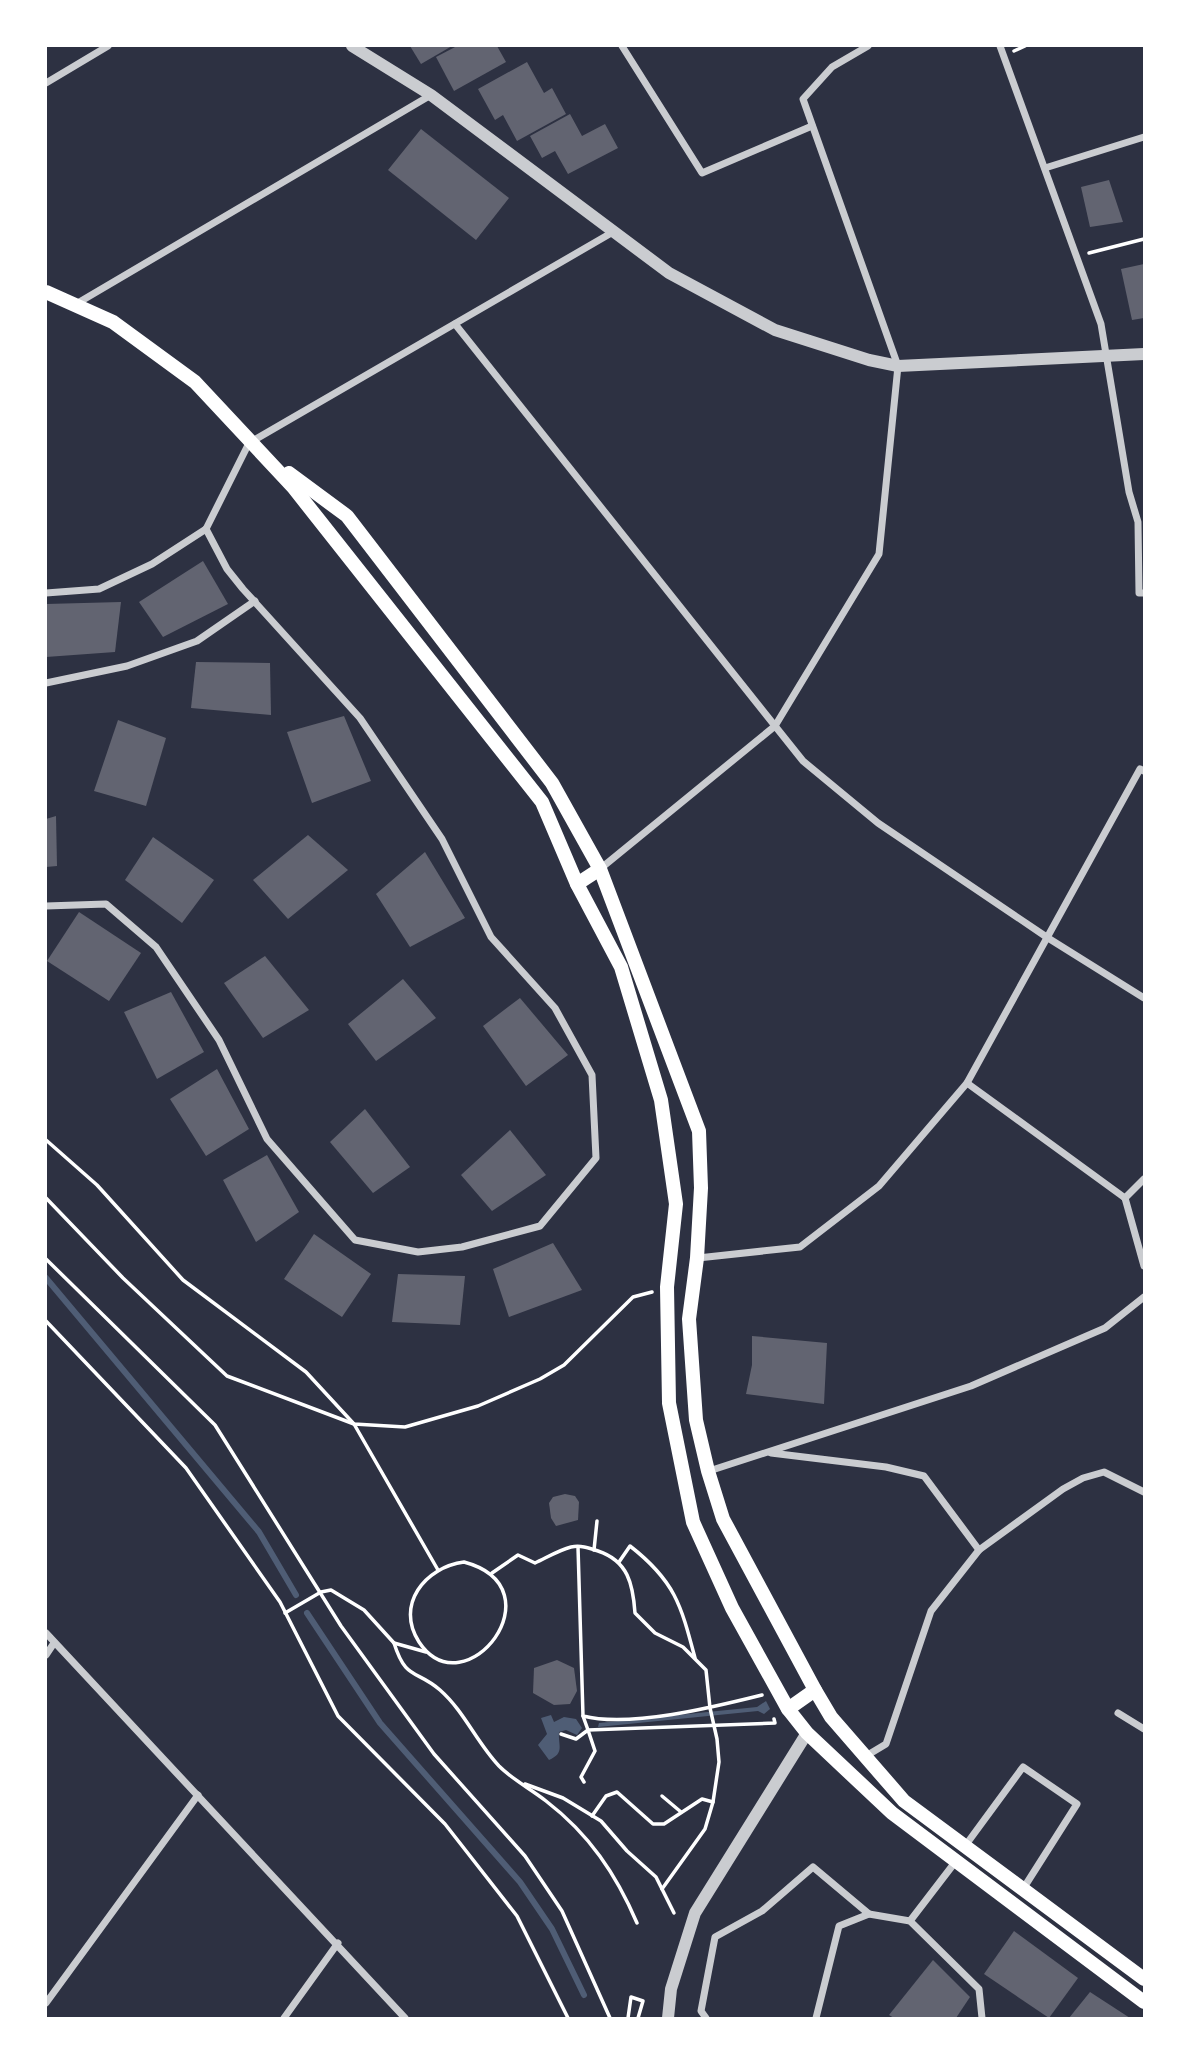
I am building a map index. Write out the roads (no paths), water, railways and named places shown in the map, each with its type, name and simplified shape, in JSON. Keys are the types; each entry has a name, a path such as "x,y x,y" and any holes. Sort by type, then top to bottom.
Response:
{"main road":[{"path":"46,292 113,322 195,382 249,443 293,487 542,802 577,884 621,967 661,1100 676,1204 667,1287 669,1403 693,1522 732,1608 788,1709 807,1733 891,1813 1144,2002"},
{"path":"249,443 347,516 552,783 600,869 699,1131 701,1188 697,1258 689,1319 696,1420 708,1471 723,1519 815,1690 831,1717 904,1801 1144,1979"},
{"path":"577,884 600,869"},
{"path":"670,1259 697,1258"},
{"path":"684,1478 708,1471"},
{"path":"788,1709 815,1690"},
{"path":"807,1733 816,1730 831,1717"}],"street":[{"path":"46,83 108,46"},
{"path":"352,46 432,95 669,274 775,330 870,360 898,366 1144,354"},
{"path":"622,46 702,173 812,125"},
{"path":"600,869 775,726 879,554 898,366 803,99 832,67 868,46"},
{"path":"1000,46 1101,324 1129,492 1138,522 1139,593 1144,593"},
{"path":"73,305 432,95"},
{"path":"1045,168 1144,137"},
{"path":"46,593 99,589 152,564 206,529 249,443 613,232"},
{"path":"455,324 803,761 878,823 1048,938 1144,998"},
{"path":"46,906 106,904 156,947 219,1040 267,1139 355,1240 418,1252 462,1247 540,1226 596,1158 592,1075 555,1009 491,937 442,839 359,718 227,569 206,529"},
{"path":"46,683 128,666 197,641 255,601"},
{"path":"697,1258 800,1247 879,1186 967,1083 1140,769 1144,771"},
{"path":"967,1083 1125,1198 1144,1266"},
{"path":"1125,1198 1144,1178"},
{"path":"708,1471 971,1386 1105,1328 1144,1297"},
{"path":"767,1452 886,1467 924,1476 979,1550"},
{"path":"865,1756 886,1744 931,1611 979,1550 1063,1489 1083,1478 1104,1472 1144,1492"},
{"path":"46,1633 338,1943 405,2018"},
{"path":"46,1656 54,1643"},
{"path":"1118,1713 1144,1729"},
{"path":"668,2018 671,1989 695,1913 807,1733"},
{"path":"965,1846 1023,1767 1077,1804 1022,1889"},
{"path":"46,2003 198,1795"},
{"path":"910,1921 957,1861"},
{"path":"706,2018 701,2011 715,1937 762,1911 813,1867 869,1914 910,1921 979,1989 982,2018"},
{"path":"816,2018 839,1926 869,1914"},
{"path":"284,2018 338,1943"}],"water":[{"path":"766,1701 770,1709 764,1714 758,1711 598,1727 599,1723 757,1707"},
{"path":"551,1715 554,1722 564,1717 576,1719 582,1728 577,1735 566,1730 559,1732 559,1752 549,1760 538,1745 547,1734 541,1718"}],"waterway":[{"path":"46,1278 259,1532 296,1595"},
{"path":"307,1613 380,1723 520,1882 552,1929 584,1995"}]}
